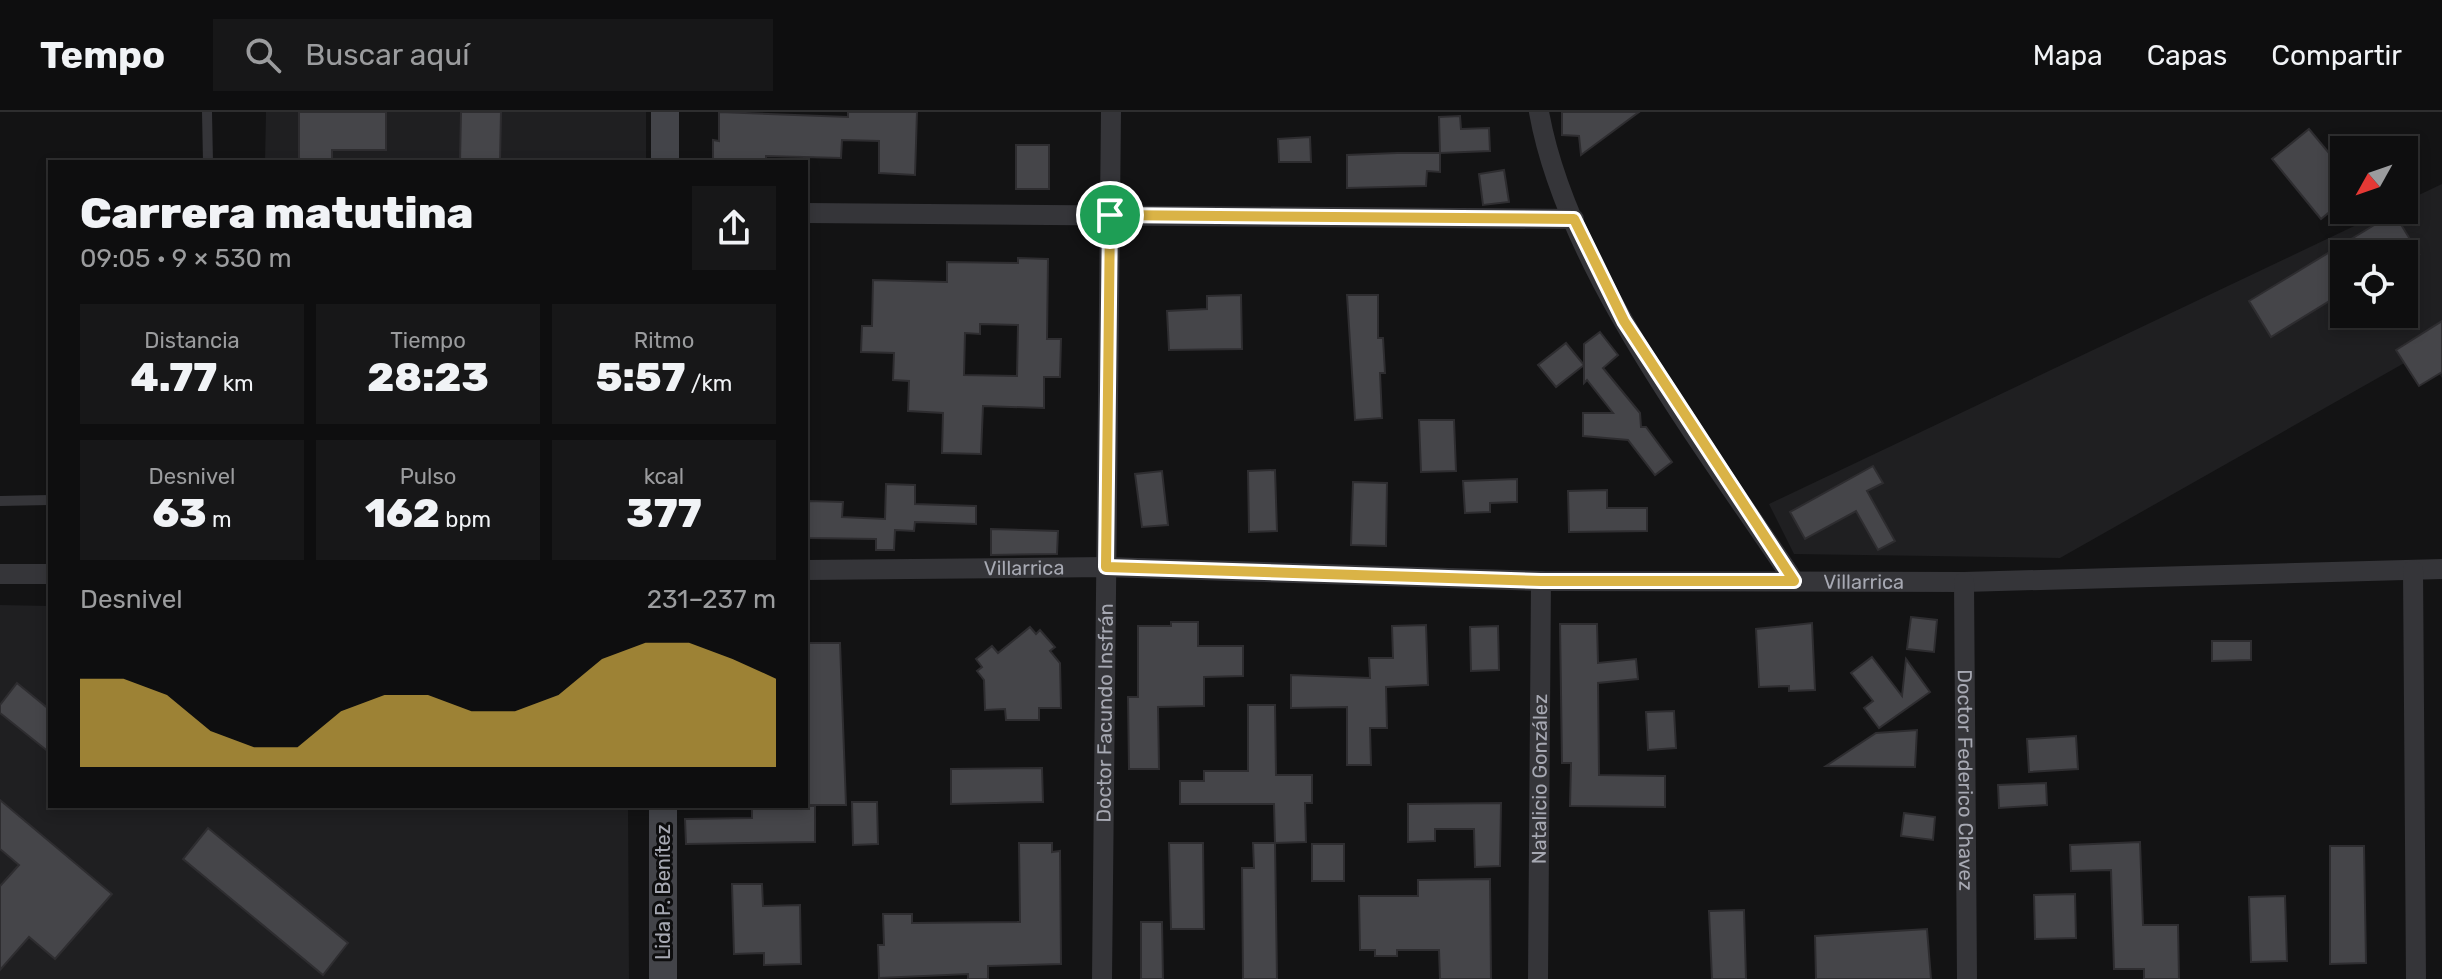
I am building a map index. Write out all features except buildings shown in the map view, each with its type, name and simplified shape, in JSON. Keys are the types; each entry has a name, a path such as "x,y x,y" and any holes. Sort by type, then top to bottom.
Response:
{"street":[{"path":"665,112 665,160"},
{"name":"Doctor Facundo Insfrán","path":"1102,979 1111,112"},
{"path":"1539,112 1546,153 1624,321 1794,581"},
{"path":"808,213 1574,219"},
{"name":"Villarrica","path":"808,570 1106,567 1541,581 1964,582 2442,569"},
{"path":"2413,570 2416,979"},
{"path":"0,574 48,574"},
{"name":"Natalicio González","path":"1538,979 1541,581"},
{"name":"Doctor Federico Chavez","path":"1964,582 1967,979"},
{"name":"Lida P. Benítez","path":"663,808 663,979"}],"lane":[{"path":"207,112 208,160"},
{"path":"0,501 48,500"}],"shaded area":[{"path":"266,112 646,112 646,160 265,160"},
{"path":"2442,184 2442,378 2422,353 2060,558 1794,554 1769,504 2359,224 2418,224 2418,195"},
{"path":"0,605 48,606 48,808 628,808 629,979 0,979"}],"route":[{"path":"1110,215 1574,219 1624,321 1794,581 1541,581 1106,567 1110,215"}]}
